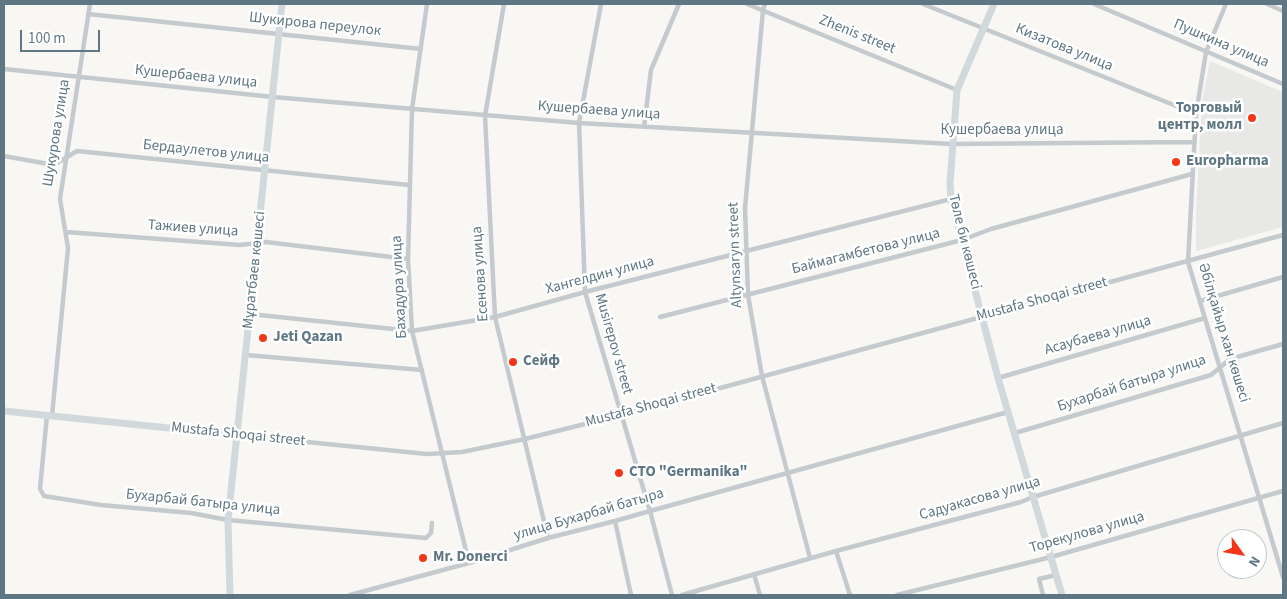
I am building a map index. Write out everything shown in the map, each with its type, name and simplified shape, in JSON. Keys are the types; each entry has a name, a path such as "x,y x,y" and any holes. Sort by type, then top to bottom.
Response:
{"street":[{"name":"Шукурова улица","path":"50,415 68,248 60,199 90,4"},
{"name":"Мұратбаев көшесі","path":"230,595 228,520 282,4"},
{"name":"Бахадура улица","path":"427,4 412,110 408,259 412,331 470,563"},
{"name":"Есенова улица","path":"504,4 485,116 495,317 548,538"},
{"name":"Musirepov street","path":"601,4 579,123 585,292 650,510 672,595"},
{"path":"644,127 651,70 679,4"},
{"name":"Zhenis street","path":"747,4 957,90"},
{"name":"Altynsaryn street","path":"765,4 745,208 748,295 762,376 810,558"},
{"name":"Кизатова улица","path":"923,4 1196,114"},
{"name":"Төле би көшесі","path":"994,4 957,90 952,144 951,198 998,378 1062,595"},
{"name":"Пушкина улица","path":"1094,4 1283,84"},
{"name":"Әбілқайыр хан көшесі","path":"1226,4 1206,52 1196,114 1188,262 1283,576"},
{"path":"1266,4 1283,11"},
{"name":"Шукирова переулок","path":"88,14 421,49"},
{"name":"Кушербаева улица","path":"4,69 412,110 644,127 952,144 1194,142"},
{"name":"Бердаулетов улица","path":"4,156 54,164 66,159 77,151 409,185"},
{"name":"Баймагамбетова улица","path":"660,317 962,240 991,229 1192,174"},
{"name":"Хангелдин улица","path":"250,314 412,331 495,317 951,198"},
{"name":"Тажиев улица","path":"66,232 240,245 258,243 408,259"},
{"name":"Mustafa Shoqai street","path":"4,411 428,454 444,454 525,439 621,415 1283,235"},
{"path":"1200,301 1283,277"},
{"name":"Асаубаева улица","path":"998,378 1205,318"},
{"name":"Бухарбай батыра улица","path":"1015,434 1211,375 1230,359 1283,344"},
{"path":"246,356 422,370"},
{"name":"улица Бухарбай батыра","path":"350,595 470,563 548,538 615,522 650,510 1008,412"},
{"name":"Бухарбай батыра улица","path":"50,415 40,489 44,496 101,505 191,513 228,520 426,538 431,533 432,523"},
{"name":"Садуакасова улица","path":"682,595 810,558 1021,502 1283,423"},
{"name":"Торекулова улица","path":"897,595 1051,557 1283,491"},
{"path":"615,522 631,595"},
{"path":"836,551 850,595"},
{"path":"754,574 760,595"},
{"path":"1043,595 1039,579 1056,575"}],"shaded area":[{"path":"1210,61 1283,92 1283,227 1196,251 1196,211 1202,101"}],"place":[{"name":"Торговый центр, молл","path":"1252,118"},
{"name":"Europharma","path":"1176,162"},
{"name":"Jeti Qazan","path":"263,338"},
{"name":"Сейф","path":"513,362"},
{"name":"СТО \"Germanika\"","path":"619,473"},
{"name":"Mr. Donerci","path":"423,558"}]}
